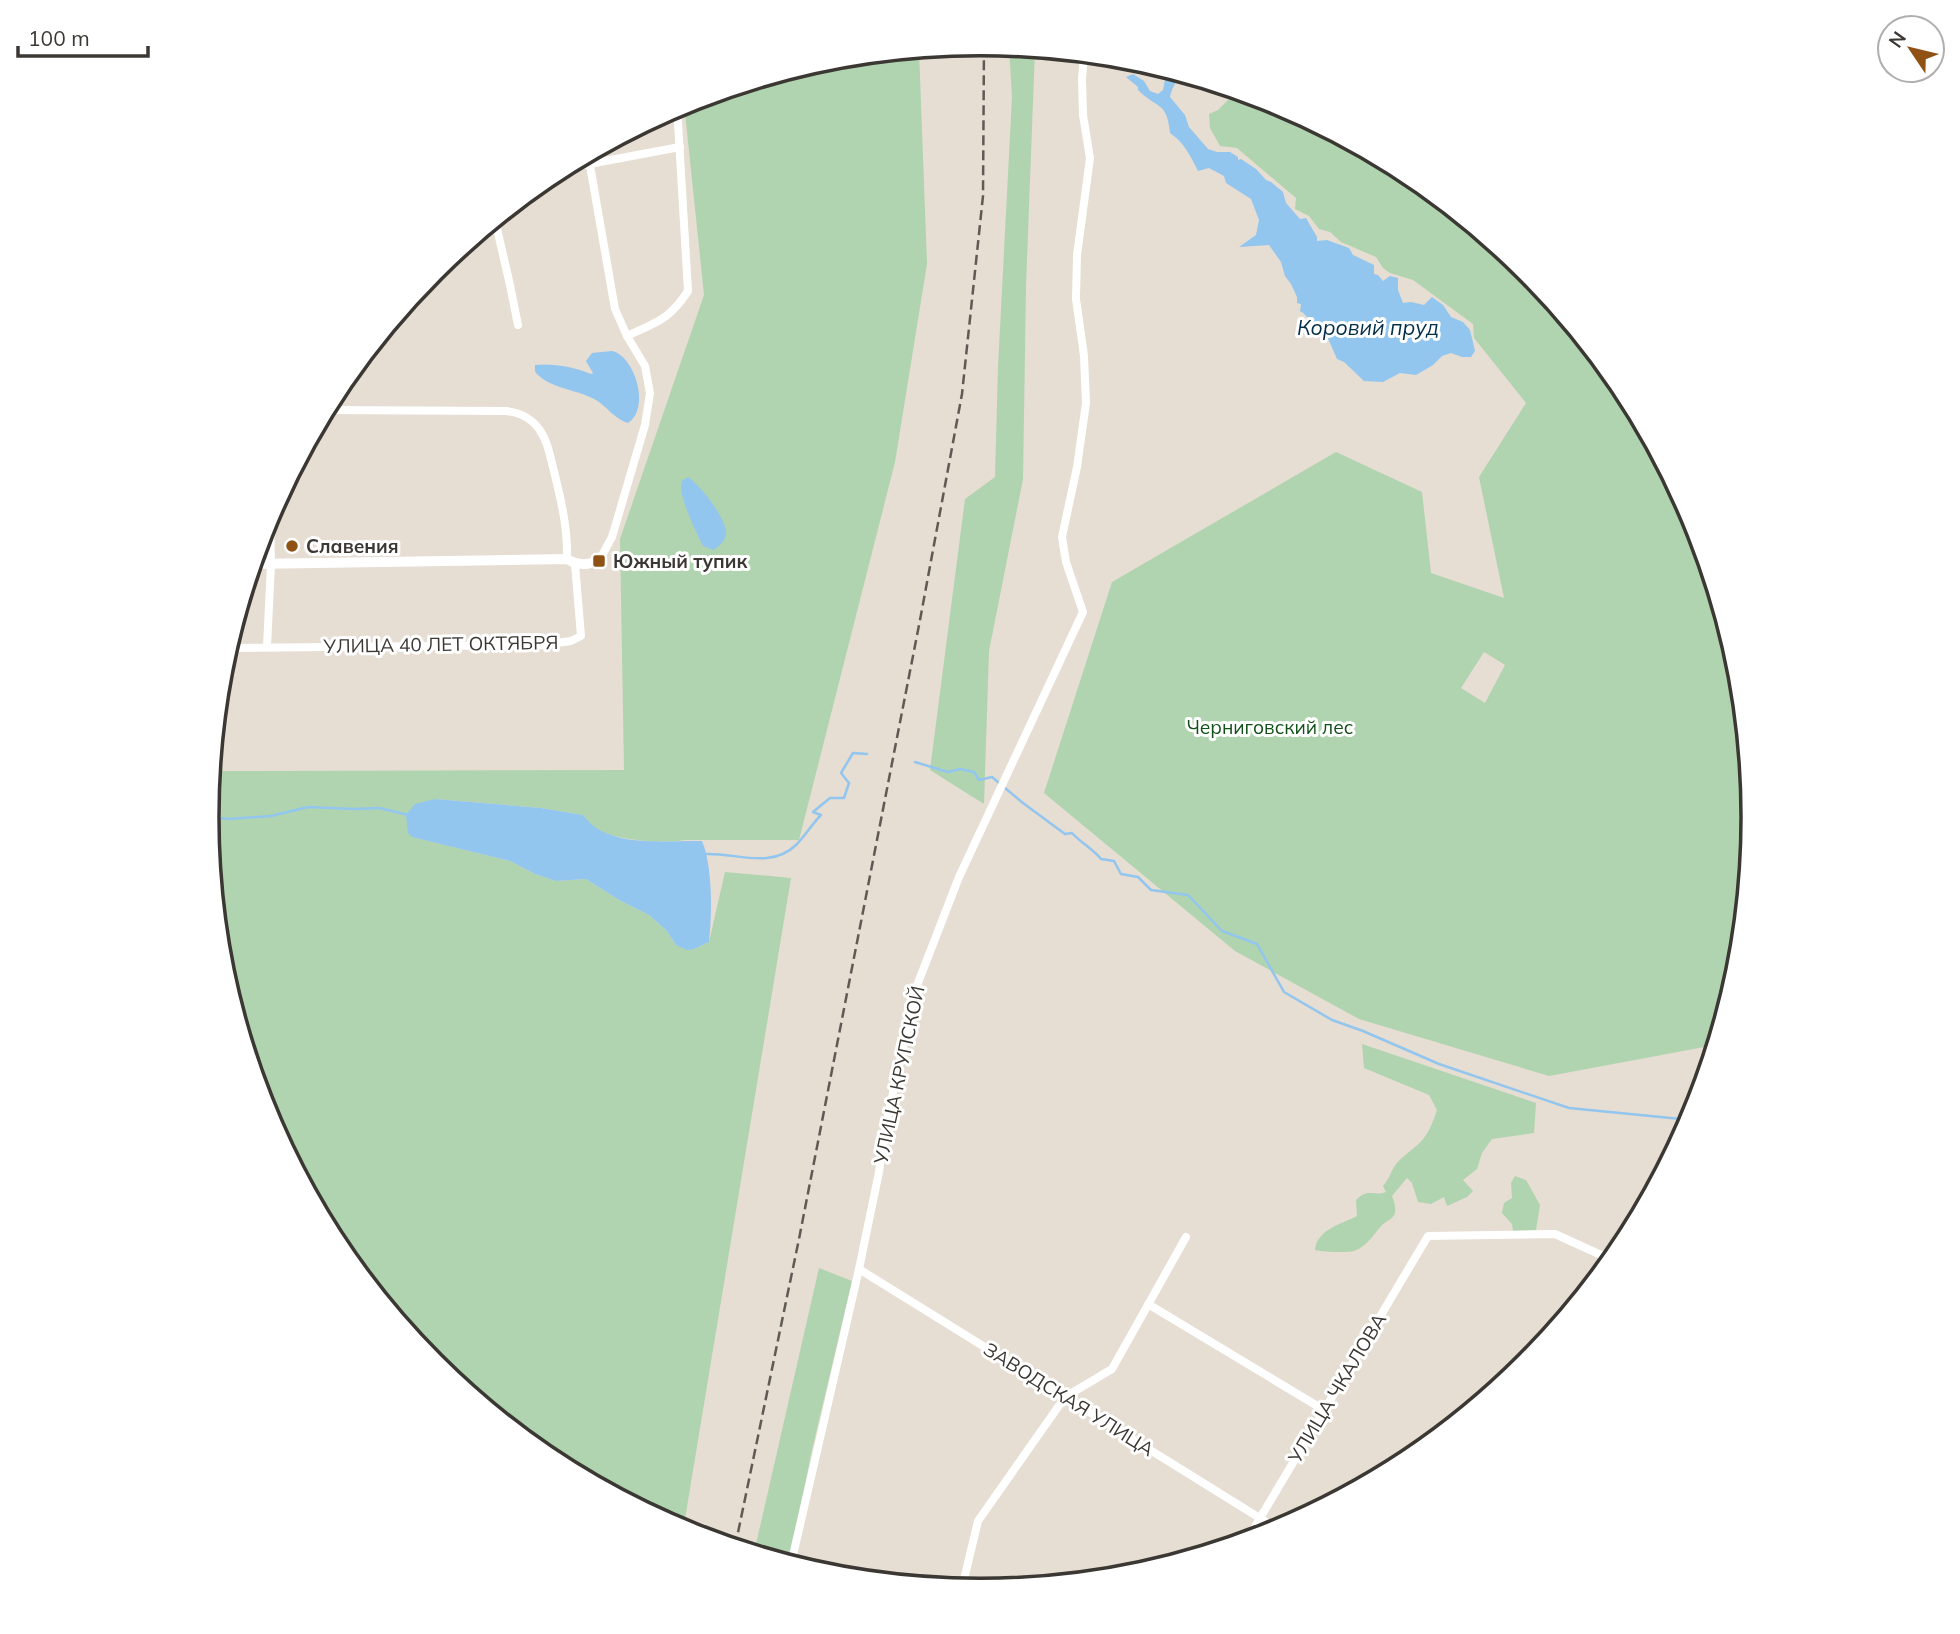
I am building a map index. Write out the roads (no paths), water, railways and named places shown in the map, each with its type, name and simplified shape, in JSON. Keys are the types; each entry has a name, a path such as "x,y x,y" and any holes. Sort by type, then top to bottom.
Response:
{"street":[{"name":"УЛИЦА КРУПСКОЙ","path":"793,1554 859,1269 885,1129 916,988 959,877 1083,612 1066,562 1062,537 1077,467 1086,403 1084,356 1076,299 1077,255 1090,158 1083,116 1083,64"},
{"path":"627,336 667,317 688,291 678,119"},
{"path":"601,157 680,147"},
{"path":"262,565 571,561 586,565 599,561 612,537 645,425 650,393 645,366 615,309 590,164"},
{"path":"497,229 518,326"},
{"path":"337,410 506,411 517,413 533,422 547,445 564,511 571,561"},
{"path":"267,648 271,541"},
{"name":"УЛИЦА 40 ЛЕТ ОКТЯБРЯ","path":"239,648 542,645 571,641 581,636 571,561"},
{"name":"УЛИЦА ЧКАЛОВА","path":"1255,1526 1428,1236 1555,1234 1602,1255"},
{"path":"965,1577 978,1521 1065,1396 1112,1368 1186,1237"},
{"name":"ЗАВОДСКАЯ УЛИЦА","path":"859,1269 1266,1522"},
{"path":"1148,1304 1324,1410"}],"water":[{"name":"Коровий пруд","path":"1133,74 1144,81 1150,91 1158,94 1163,90 1165,80 1176,82 1170,97 1185,115 1189,127 1208,149 1230,152 1238,157 1238,160 1241,159 1256,169 1283,192 1286,203 1300,219 1306,218 1317,241 1327,240 1349,248 1353,255 1374,265 1374,274 1383,281 1390,276 1398,278 1398,290 1403,303 1424,305 1432,297 1443,305 1451,317 1463,322 1470,330 1475,351 1471,357 1451,353 1442,356 1416,375 1400,373 1383,382 1364,381 1337,359 1327,336 1320,335 1300,311 1301,304 1297,303 1297,297 1285,276 1281,262 1269,245 1239,247 1256,235 1259,220 1251,199 1226,183 1224,176 1209,168 1198,171 1183,145 1170,133 1164,110 1126,77"},
{"path":"612,351 627,362 637,384 638,407 635,416 628,423 596,400 544,380 535,370 535,365 549,365 591,374 593,373 586,361 592,353"},
{"path":"688,477 711,502 725,526 725,538 714,550 703,546 686,507 681,485"},
{"path":"435,799 541,808 583,815 593,826 621,838 702,841 710,877 709,942 687,950 676,945 666,930 649,915 586,879 556,881 510,861 412,837 408,833 406,815 415,804"}],"waterway":[{"path":"704,854 764,858 786,852 796,845 821,815 813,812 830,798 844,798 849,783 841,773 853,753 867,754"},
{"path":"915,762 948,772 960,769 974,772 979,780 992,777 1065,834 1072,833 1101,859 1114,861 1121,874 1138,877 1151,890 1188,895 1222,931 1257,944 1284,992 1332,1020 1439,1064 1569,1108 1678,1119"},
{"path":"219,818 271,816 308,807 380,808 408,815"}],"railway":[{"path":"737,1539 799,1239 962,394 983,196 984,56"}],"place":[{"name":"Славения","path":"292,546"},
{"name":"Южный тупик","path":"599,561"}],"park label":[{"name":"Черниговский лес","path":"1270,727"}]}
